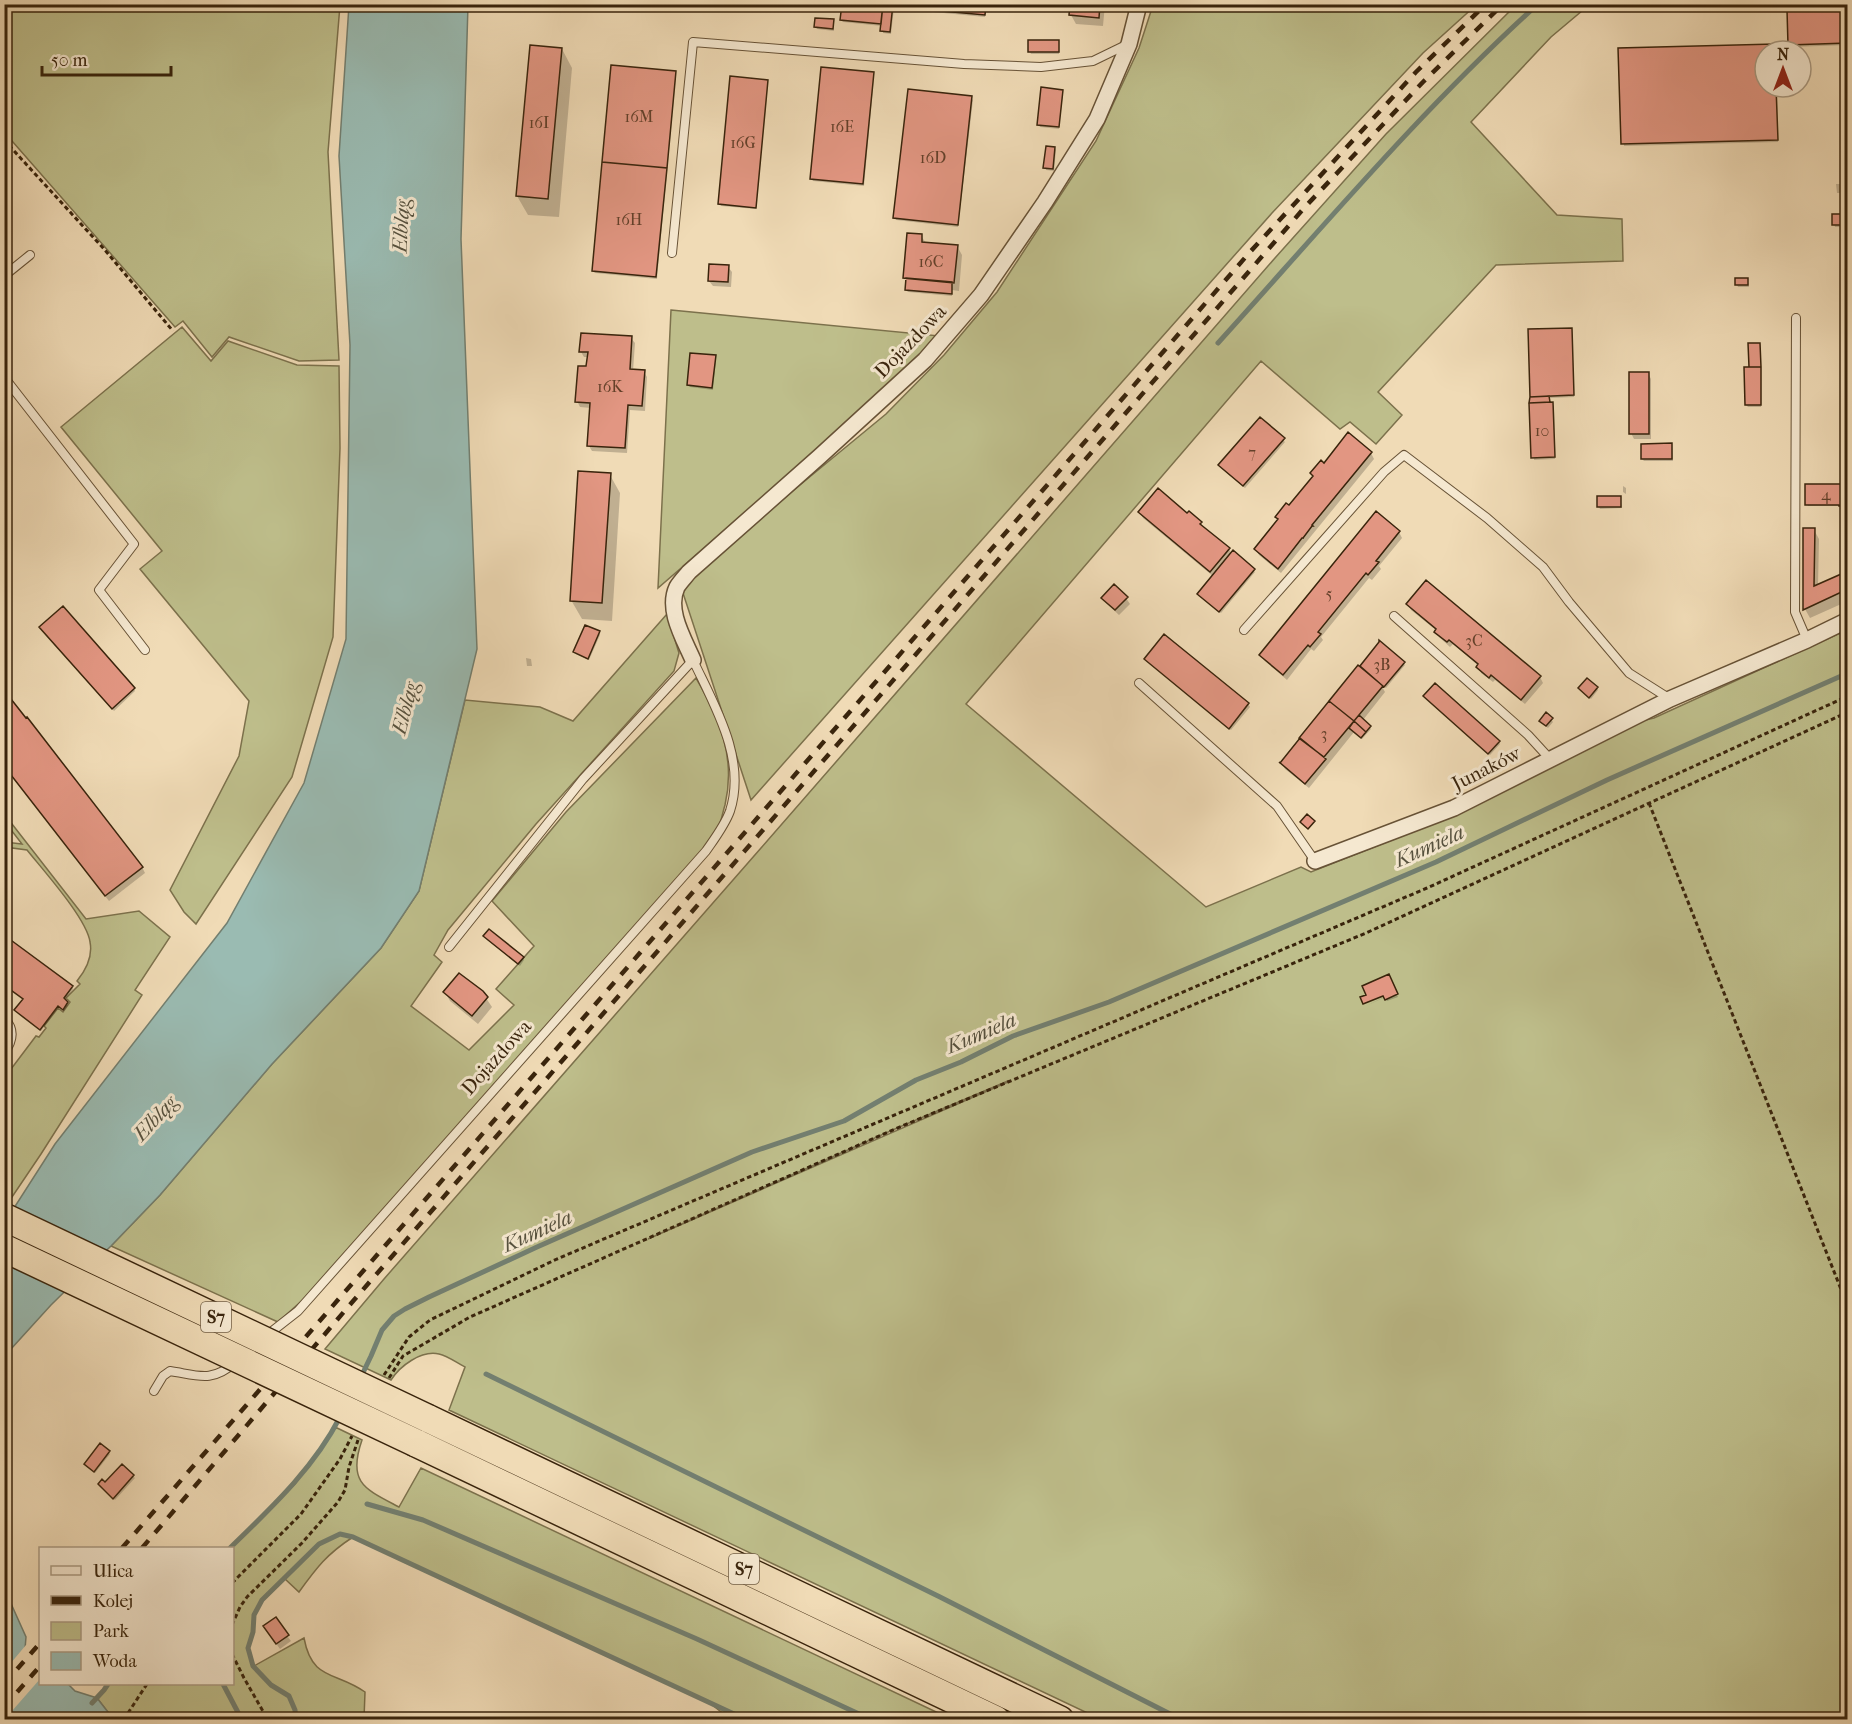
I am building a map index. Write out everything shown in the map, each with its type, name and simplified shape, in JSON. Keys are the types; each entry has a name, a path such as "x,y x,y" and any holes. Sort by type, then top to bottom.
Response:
{"highway":[{"name":"S7","path":"4,1217 1060,1719"},
{"name":"S7","path":"4,1248 996,1719"}],"street":[{"name":"Dojazdowa","path":"693,660 676,621 674,605 677,587 689,572 925,360 981,295 1045,202 1097,119 1129,44 1139,4"},
{"name":"Junaków","path":"1315,861 1454,808 1670,699 1848,620"}],"lane":[{"path":"672,253 693,42 964,64 1041,67 1093,61 1129,44"},
{"path":"4,276 30,255"},
{"path":"1796,318 1796,612 1807,640"},
{"path":"4,377 134,544 99,590 145,650"},
{"path":"1244,630 1384,472 1404,455 1487,518 1543,567 1569,602 1629,673 1670,699"},
{"path":"1394,616 1528,735 1550,759"},
{"path":"449,946 583,779 693,660"},
{"name":"Dojazdowa","path":"256,1344 298,1311 691,868 721,828 730,810 734,781 732,754 723,724 693,660"},
{"path":"1139,683 1277,806 1315,861"},
{"path":"4,1018 12,1031 9,1047 4,1053"},
{"path":"154,1391 163,1376 170,1371 200,1376 217,1374 223,1372 248,1351"}],"path":[{"path":"4,140 104,249 173,331"},
{"path":"383,1377 409,1337 430,1320 557,1259 1427,888 1848,696"},
{"path":"388,1379 403,1356 470,1317 905,1124 1366,933 1848,712"},
{"path":"1649,802 1848,1307"},
{"path":"234,1581 301,1514 340,1459 354,1431"},
{"path":"234,1620 248,1597 303,1543 338,1502 345,1490 349,1467 360,1436"},
{"path":"234,1658 268,1719"},
{"path":"128,1713 146,1685"}],"green space":[{"path":"4,5 340,5 328,152 339,360 299,361 229,337 212,357 183,321 175,327 5,133"},
{"path":"1153,5 1476,5 1423,53 1272,213 751,800 681,587 886,414 944,355 997,292 1096,141 1139,48"},
{"path":"1516,5 1589,5 1551,37 1471,122 1557,215 1622,219 1623,261 1496,265 1378,392 1402,415 1376,444 1350,422 1340,429 1261,361 966,704 1206,907 1301,867 1311,872 1460,813 1637,722 1654,718 1847,630 1847,1719 1100,1719 449,1410 465,1367 446,1356 432,1353 418,1357 400,1369 391,1380 325,1349 1275,258 1386,134","holes":["1008,1082 648,1239 895,1129"]},
{"path":"671,310 940,336 886,391 658,588"},
{"path":"182,327 211,361 228,341 297,365 339,366 340,448 333,637 292,777 196,924 184,912 170,890 239,756 249,701 140,569 162,551 61,427"},
{"path":"667,614 679,653 674,671 536,824 448,930 434,955 442,962 411,1006 469,1050 514,1005 496,989 534,946 492,901 566,812 696,678 724,739 728,788 720,823 688,867 306,1297 278,1322 111,1246 160,1195 272,1064 381,948 419,891 465,700 540,707 573,721"},
{"path":"5,815 86,919 139,911 170,937 135,990 142,995 10,1200 4,1197 5,1077 36,1036 39,1037 46,1028 44,1026 58,1008 63,1012 70,1002 66,998 80,984 77,981 88,963 91,948 87,932 73,908 27,850 5,847 5,842 22,844 5,822"},
{"path":"335,1427 362,1440 357,1466 362,1483 377,1495 399,1507 421,1468 951,1719 730,1719 711,1704 353,1537 323,1562 299,1592 285,1579 262,1600 254,1615 253,1632 248,1648 254,1666 304,1638 313,1662 319,1668 365,1692 364,1719 109,1719 111,1716 97,1698 107,1685 234,1685 234,1547 231,1547 295,1484"}],"water":[{"name":"Elbląg","path":"349,5 468,5 461,239 477,649 419,891 381,948 272,1064 160,1195 51,1305 11,1349 5,1359 5,1222 55,1144 227,923 304,783 346,639 350,345 339,156"},
{"path":"4,1588 26,1637 25,1649 39,1661 39,1685 69,1685 75,1691 97,1698 111,1716 109,1719 5,1719"}],"pier":[{"path":"26,1645 29,1645 28,1647 39,1657 39,1680 5,1719 5,1670"}],"building":[{"path":"842,4 883,4 881,24 840,20"},
{"path":"883,4 893,4 890,32 880,31"},
{"path":"921,4 986,4 985,15 920,9"},
{"path":"1070,4 1100,4 1099,18 1069,15"},
{"path":"1786,4 1848,4 1848,7 1787,10"},
{"path":"1848,7 1848,43 1813,44 1813,39 1788,39 1787,10"},
{"path":"815,18 834,19 833,29 814,27"},
{"path":"1028,40 1059,40 1059,52 1028,52"},
{"path":"530,45 562,48 548,199 516,196"},
{"path":"1753,45 1753,99 1776,99 1778,140 1621,144 1618,48"},
{"path":"611,65 676,71 667,168 602,162"},
{"path":"821,67 874,72 863,184 810,179"},
{"path":"730,76 768,80 756,208 718,204"},
{"path":"1041,87 1063,90 1059,127 1037,125"},
{"path":"908,89 972,96 958,225 893,218"},
{"path":"1046,146 1055,147 1053,169 1043,168"},
{"path":"602,162 667,168 656,277 592,271"},
{"path":"1848,162 1848,225 1841,225 1841,163"},
{"path":"1832,214 1841,214 1841,225 1832,225"},
{"path":"1841,225 1848,225 1848,291 1842,291"},
{"path":"907,233 922,234 922,242 958,245 954,283 903,278"},
{"path":"709,264 729,265 728,282 708,281"},
{"path":"906,278 952,282 952,294 905,290"},
{"path":"1735,278 1748,278 1748,285 1735,285"},
{"path":"1572,328 1574,395 1530,397 1528,329"},
{"path":"581,333 632,336 630,369 645,370 642,406 628,405 625,448 587,446 590,403 575,402 578,366 586,366 588,352 579,352"},
{"path":"1748,343 1760,343 1761,367 1749,367"},
{"path":"690,353 716,355 712,388 687,385"},
{"path":"1744,367 1761,367 1761,405 1745,405"},
{"path":"1846,367 1848,367 1848,413 1846,413"},
{"path":"1629,372 1649,372 1649,434 1629,434"},
{"path":"1549,396 1550,402 1529,403 1530,397"},
{"path":"1553,402 1555,457 1531,458 1529,403"},
{"path":"1260,417 1285,438 1243,486 1218,465"},
{"path":"1348,432 1372,452 1278,569 1254,549 1278,519 1275,517 1286,503 1289,505 1313,476 1310,473 1321,460 1324,463"},
{"path":"1672,443 1672,459 1641,459 1641,444"},
{"path":"578,471 611,473 602,603 570,601"},
{"path":"1805,484 1848,484 1848,504 1846,506 1805,505"},
{"path":"1158,488 1187,513 1189,511 1202,522 1200,524 1230,548 1210,572 1138,512"},
{"path":"1597,496 1621,496 1621,507 1597,507"},
{"path":"1376,511 1400,531 1376,561 1379,562 1368,575 1366,573 1318,632 1321,634 1310,647 1308,645 1283,675 1259,655"},
{"path":"1803,528 1815,528 1814,586 1848,571 1848,589 1803,610"},
{"path":"1233,550 1255,569 1219,612 1197,594"},
{"path":"1426,580 1541,676 1521,700 1491,675 1489,678 1476,667 1478,664 1449,640 1447,642 1434,632 1436,629 1406,604"},
{"path":"1114,584 1128,597 1115,610 1101,598"},
{"path":"63,606 135,688 112,709 39,627"},
{"path":"585,625 600,631 588,659 573,652"},
{"path":"1164,634 1249,703 1229,729 1144,659"},
{"path":"1379,640 1405,662 1384,687 1360,666"},
{"path":"1358,665 1383,686 1354,721 1329,701"},
{"path":"1587,678 1598,687 1589,698 1578,688"},
{"path":"1435,683 1500,741 1488,754 1423,696"},
{"path":"11,699 143,867 105,896 4,766 4,704"},
{"path":"1329,701 1354,721 1324,757 1299,738"},
{"path":"1546,712 1553,718 1546,726 1539,721"},
{"path":"1359,715 1371,726 1366,732 1354,721"},
{"path":"1354,721 1366,732 1361,738 1349,728"},
{"path":"1300,738 1326,759 1305,784 1280,763"},
{"path":"1307,814 1315,821 1308,829 1300,822"},
{"path":"489,929 524,957 518,964 483,936"},
{"path":"4,935 73,986 64,998 68,1002 63,1010 58,1006 40,1030 14,1010 23,999 4,985"},
{"path":"459,973 488,997 472,1016 443,992"},
{"path":"1389,974 1398,994 1385,1000 1383,996 1363,1004 1360,997 1366,995 1362,986"},
{"path":"100,1443 110,1451 94,1472 84,1464"},
{"path":"122,1464 134,1475 113,1499 98,1484 102,1479 105,1482"},
{"path":"276,1617 289,1635 276,1644 263,1626"}],"waterway":[{"path":"1218,343 1414,127 1495,44 1538,4"},
{"name":"Kumiela","path":"360,1379 382,1330 394,1316 429,1297 752,1152 844,1121 916,1080 961,1062 1013,1036 1109,1002 1436,862 1607,780 1848,673"},
{"path":"486,1374 940,1597 1182,1720"},
{"name":"Kumiela","path":"231,1547 305,1470 340,1417"},
{"path":"367,1504 423,1520 697,1639 872,1720"},
{"path":"296,1720 295,1710 289,1696 271,1685 253,1666 248,1648 253,1632 254,1615 262,1600 319,1544 340,1534 353,1537 747,1720"},
{"name":"Kumiela","path":"92,1703 107,1685"},
{"path":"224,1685 242,1720"}],"railway":[{"path":"123,1547 1250,252 1416,72 1486,4"},
{"path":"143,1547 354,1300 1305,207 1423,82 1503,4"},
{"path":"4,1684 39,1644"},
{"path":"4,1707 39,1667"}]}
